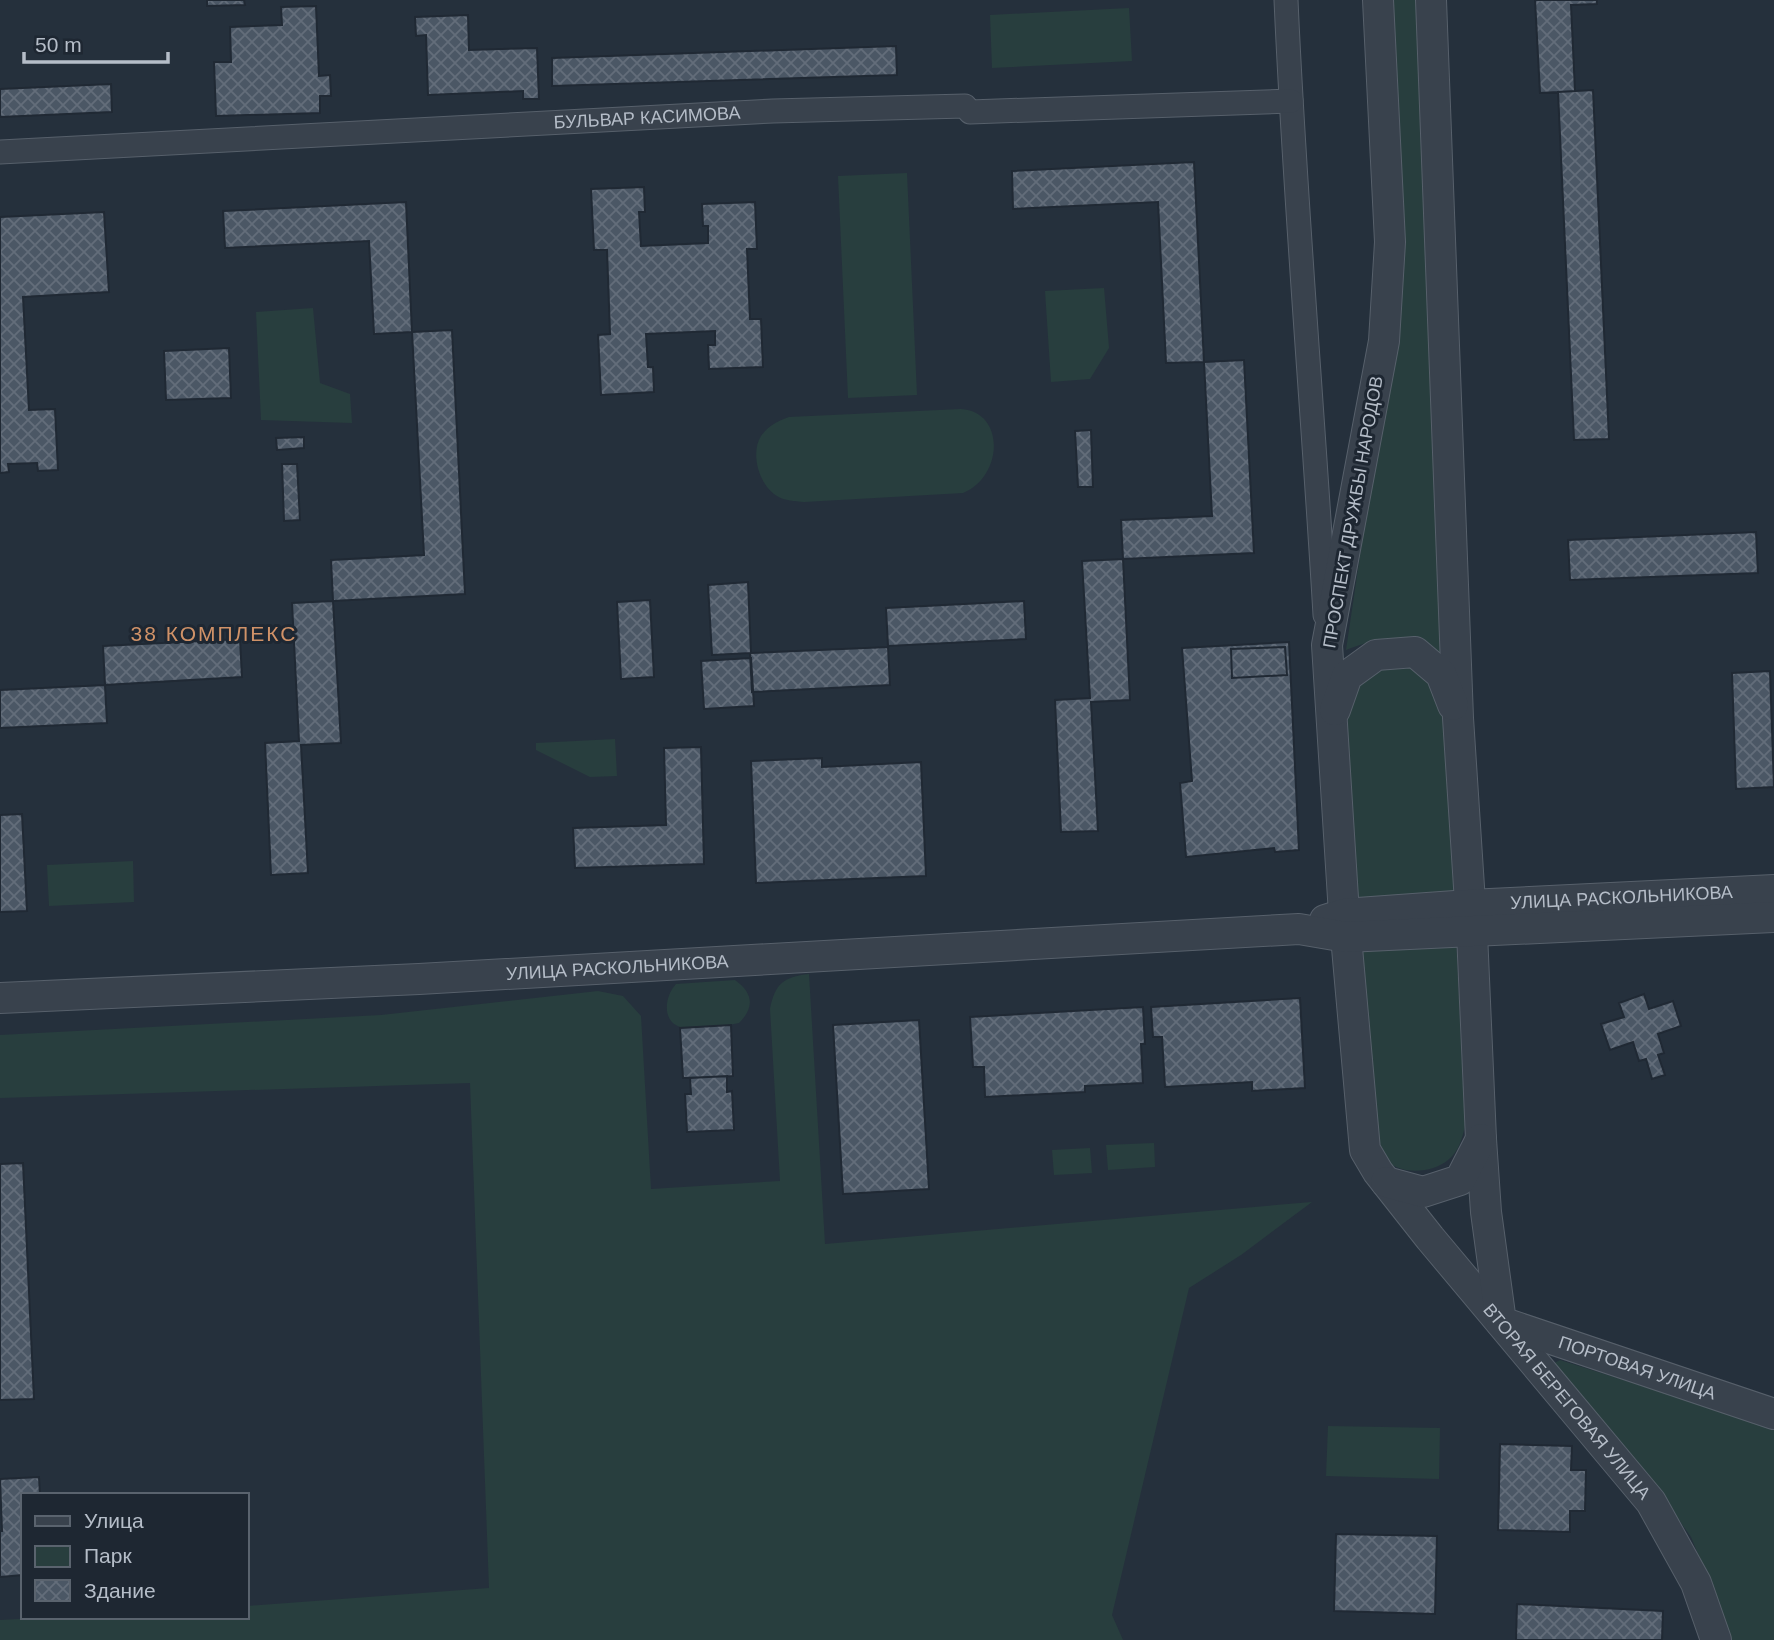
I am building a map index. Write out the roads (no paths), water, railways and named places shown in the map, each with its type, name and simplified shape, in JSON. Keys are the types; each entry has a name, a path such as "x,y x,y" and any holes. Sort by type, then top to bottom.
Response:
{"street":[{"path":"1286,0 1327,645"},
{"name":"ПРОСПЕКТ ДРУЖБЫ НАРОДОВ","path":"1365,1150 1345,925 1327,645 1384,341 1390,242 1378,0"},
{"path":"1430,0 1458,718 1486,1212 1501,1322"},
{"name":"БУЛЬВАР КАСИМОВА","path":"0,152 773,111 965,106 970,112 1291,101"},
{"path":"1331,722 1347,676 1376,655 1415,652 1441,674 1458,718"},
{"name":"УЛИЦА РАСКОЛЬНИКОВА","path":"1471,919 1774,890"},
{"name":"УЛИЦА РАСКОЛЬНИКОВА","path":"0,998 419,979 1471,919 1774,917"},
{"path":"1387,1182 1423,1192 1460,1180 1481,1139"},
{"name":"ВТОРАЯ БЕРЕГОВАЯ УЛИЦА","path":"1365,1150 1387,1182 1651,1502 1696,1583 1716,1640"},
{"name":"ПОРТОВАЯ УЛИЦА","path":"1501,1322 1774,1414"}],"district":[{"name":"38 КОМПЛЕКС","path":"214,633"}]}
